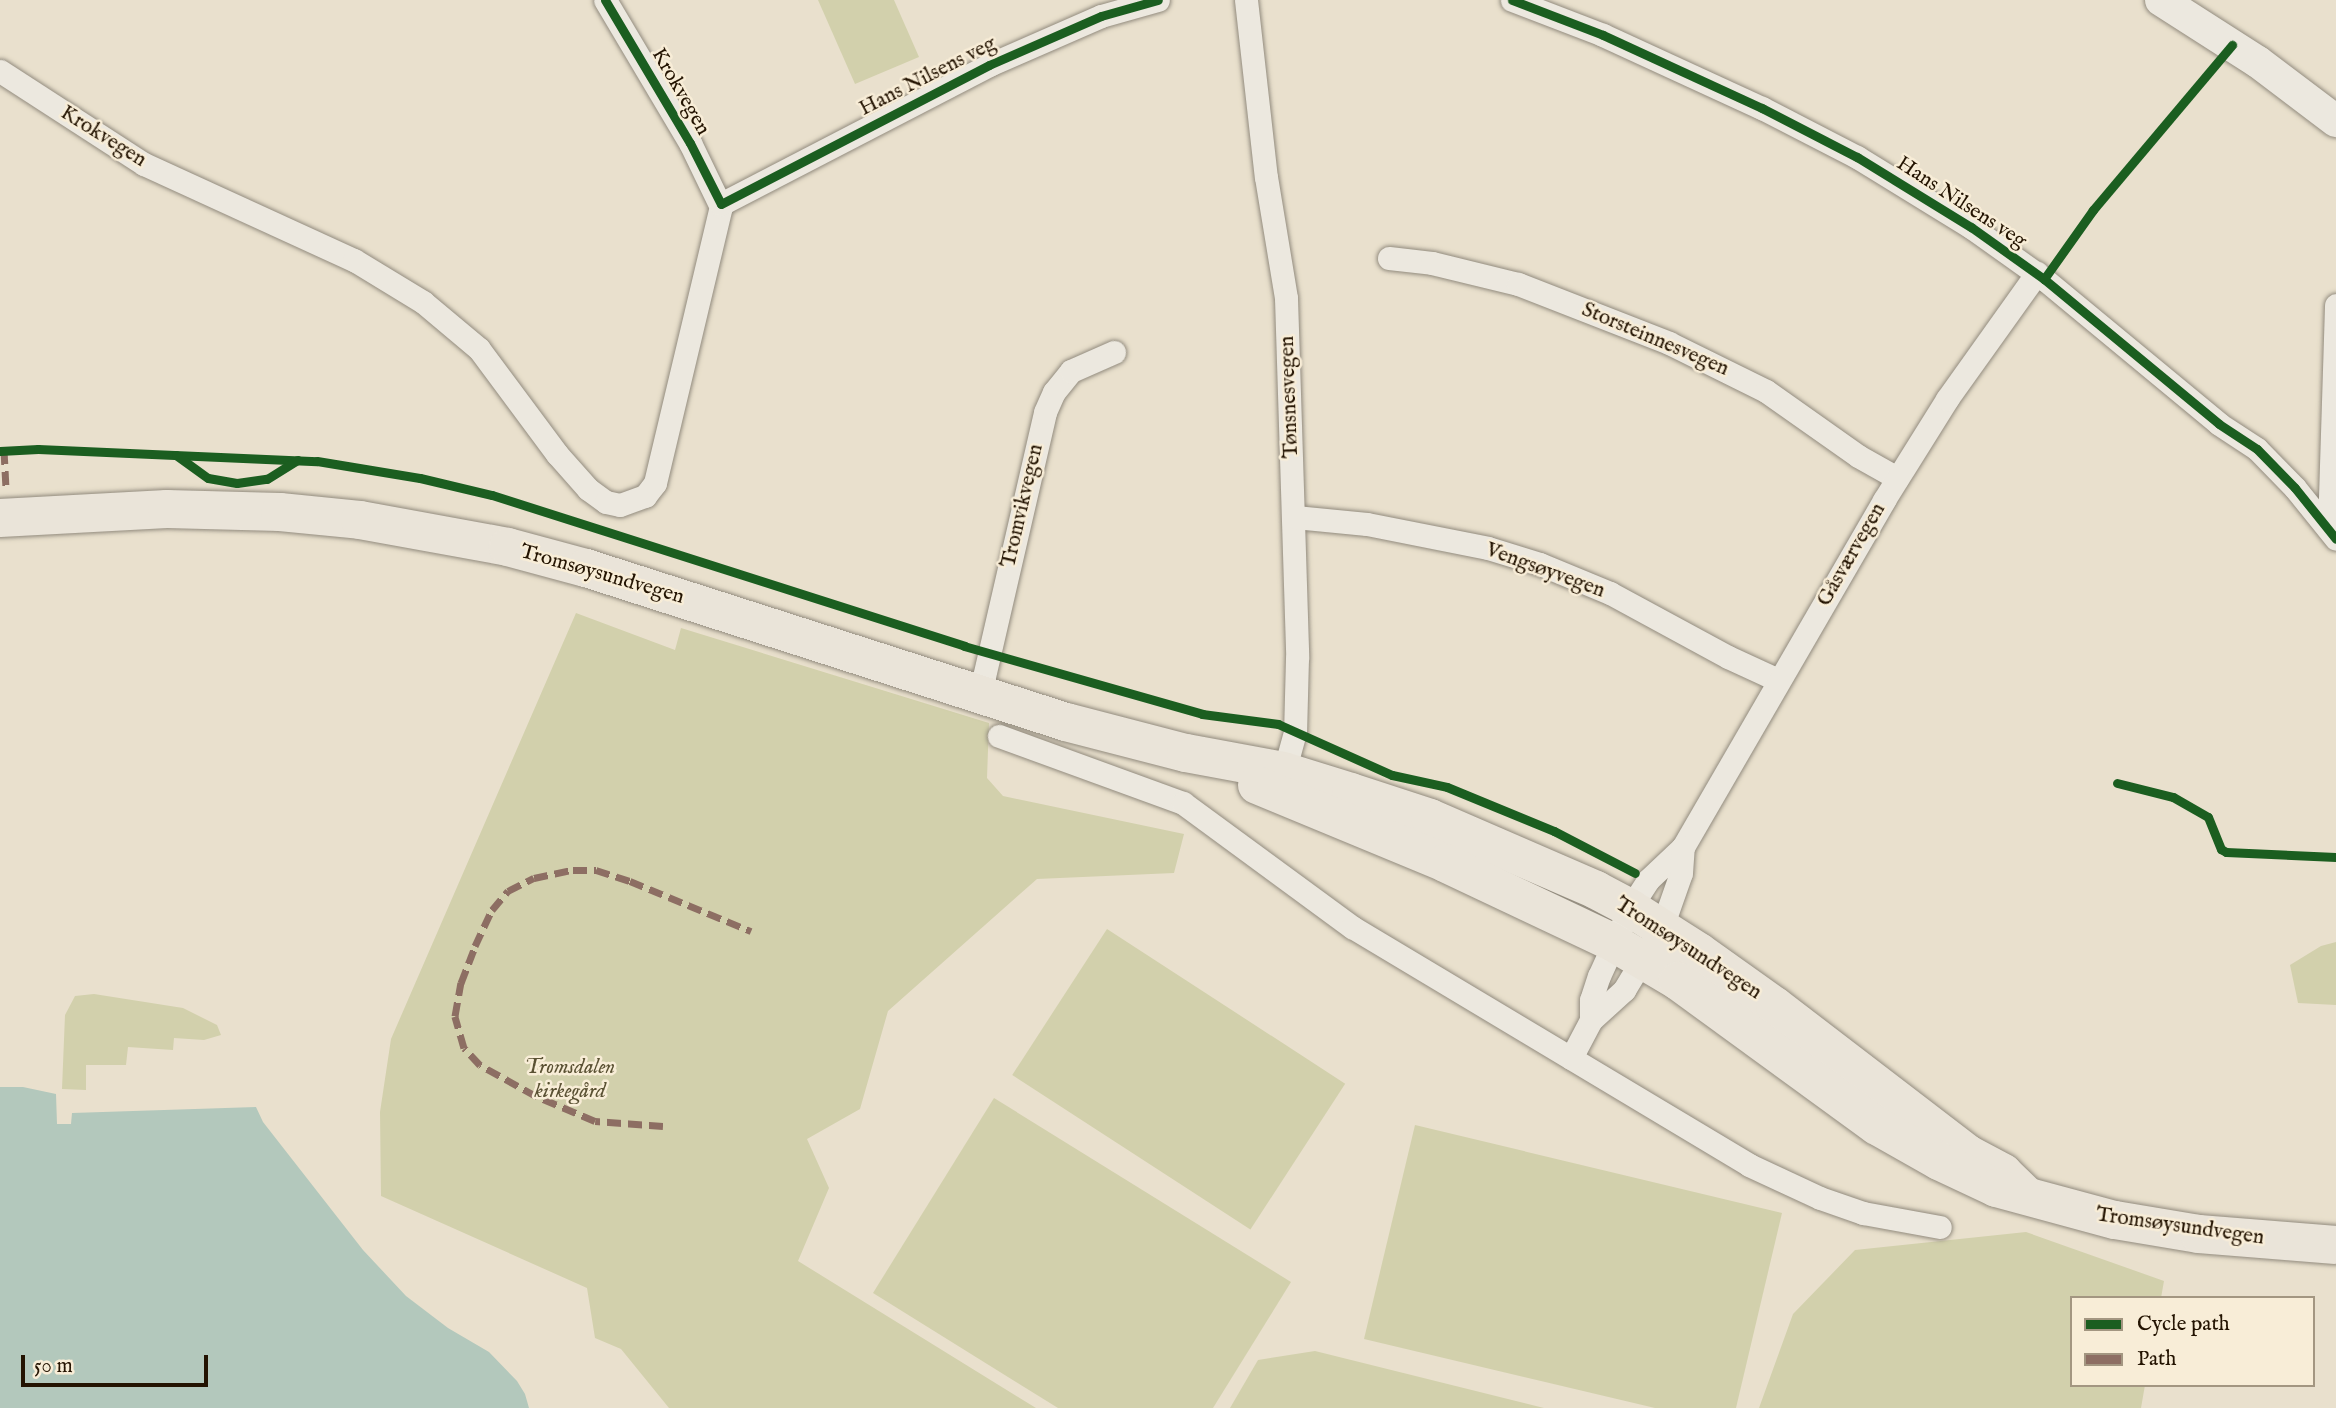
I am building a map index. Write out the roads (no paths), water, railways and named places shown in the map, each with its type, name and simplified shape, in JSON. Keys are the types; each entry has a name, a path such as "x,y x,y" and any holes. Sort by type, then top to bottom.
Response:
{"highway":[{"name":"Tromsøysundvegen","path":"0,518 65,513 221,509 280,512 417,529 586,568 1066,722 1186,753 1281,783 1430,818 1596,890 1646,917 1774,1006 1968,1154 2003,1173 2026,1195"},
{"name":"Tromsøysundvegen","path":"1281,783 1627,951 1678,981 1877,1126 1996,1188 2115,1220 2199,1234 2336,1245"}],"street":[{"name":"Krokvegen","path":"0,71 144,164 354,260 423,302 479,349 571,471 588,489 615,505 637,501 655,483 712,255 721,204 690,143 605,0"},
{"name":"Hans Nilsens veg","path":"721,204 1001,59 1101,16 1158,0"},
{"name":"Tønsnesvegen","path":"1246,0 1266,177 1285,291 1295,517 1295,732 1281,783"},
{"name":"Hans Nilsens veg","path":"1512,0 1603,35 1823,139 1923,197 2037,274 2218,424 2257,449 2295,488 2332,534"},
{"path":"2161,0 2258,62 2336,121"},
{"name":"Storsteinnesvegen","path":"1389,258 1432,262 1518,284 1669,343 1766,391 1858,456 1898,478"},
{"name":"Gåsværvegen","path":"1646,917 1648,880 1683,847 1898,478 1947,399 2037,274"},
{"path":"2332,534 2336,305"},
{"name":"Tromvikvegen","path":"980,694 1045,412 1054,392 1071,372 1114,352"},
{"name":"Vengsøyvegen","path":"1295,517 1367,524 1488,548 1540,564 1610,593 1728,657 1778,680"},
{"path":"999,736 1183,803 1352,926 1749,1165 1863,1213 1940,1227"},
{"name":"Gåsværvegen","path":"1627,951 1646,917 1681,873 1683,847"},
{"path":"1591,1020 1591,1000 1627,951 1646,917"},
{"path":"1571,1058 1591,1020 1618,997 1627,951"}],"park label":[{"name":"Tromsdalen kirkegård","path":"570,1080"}]}
